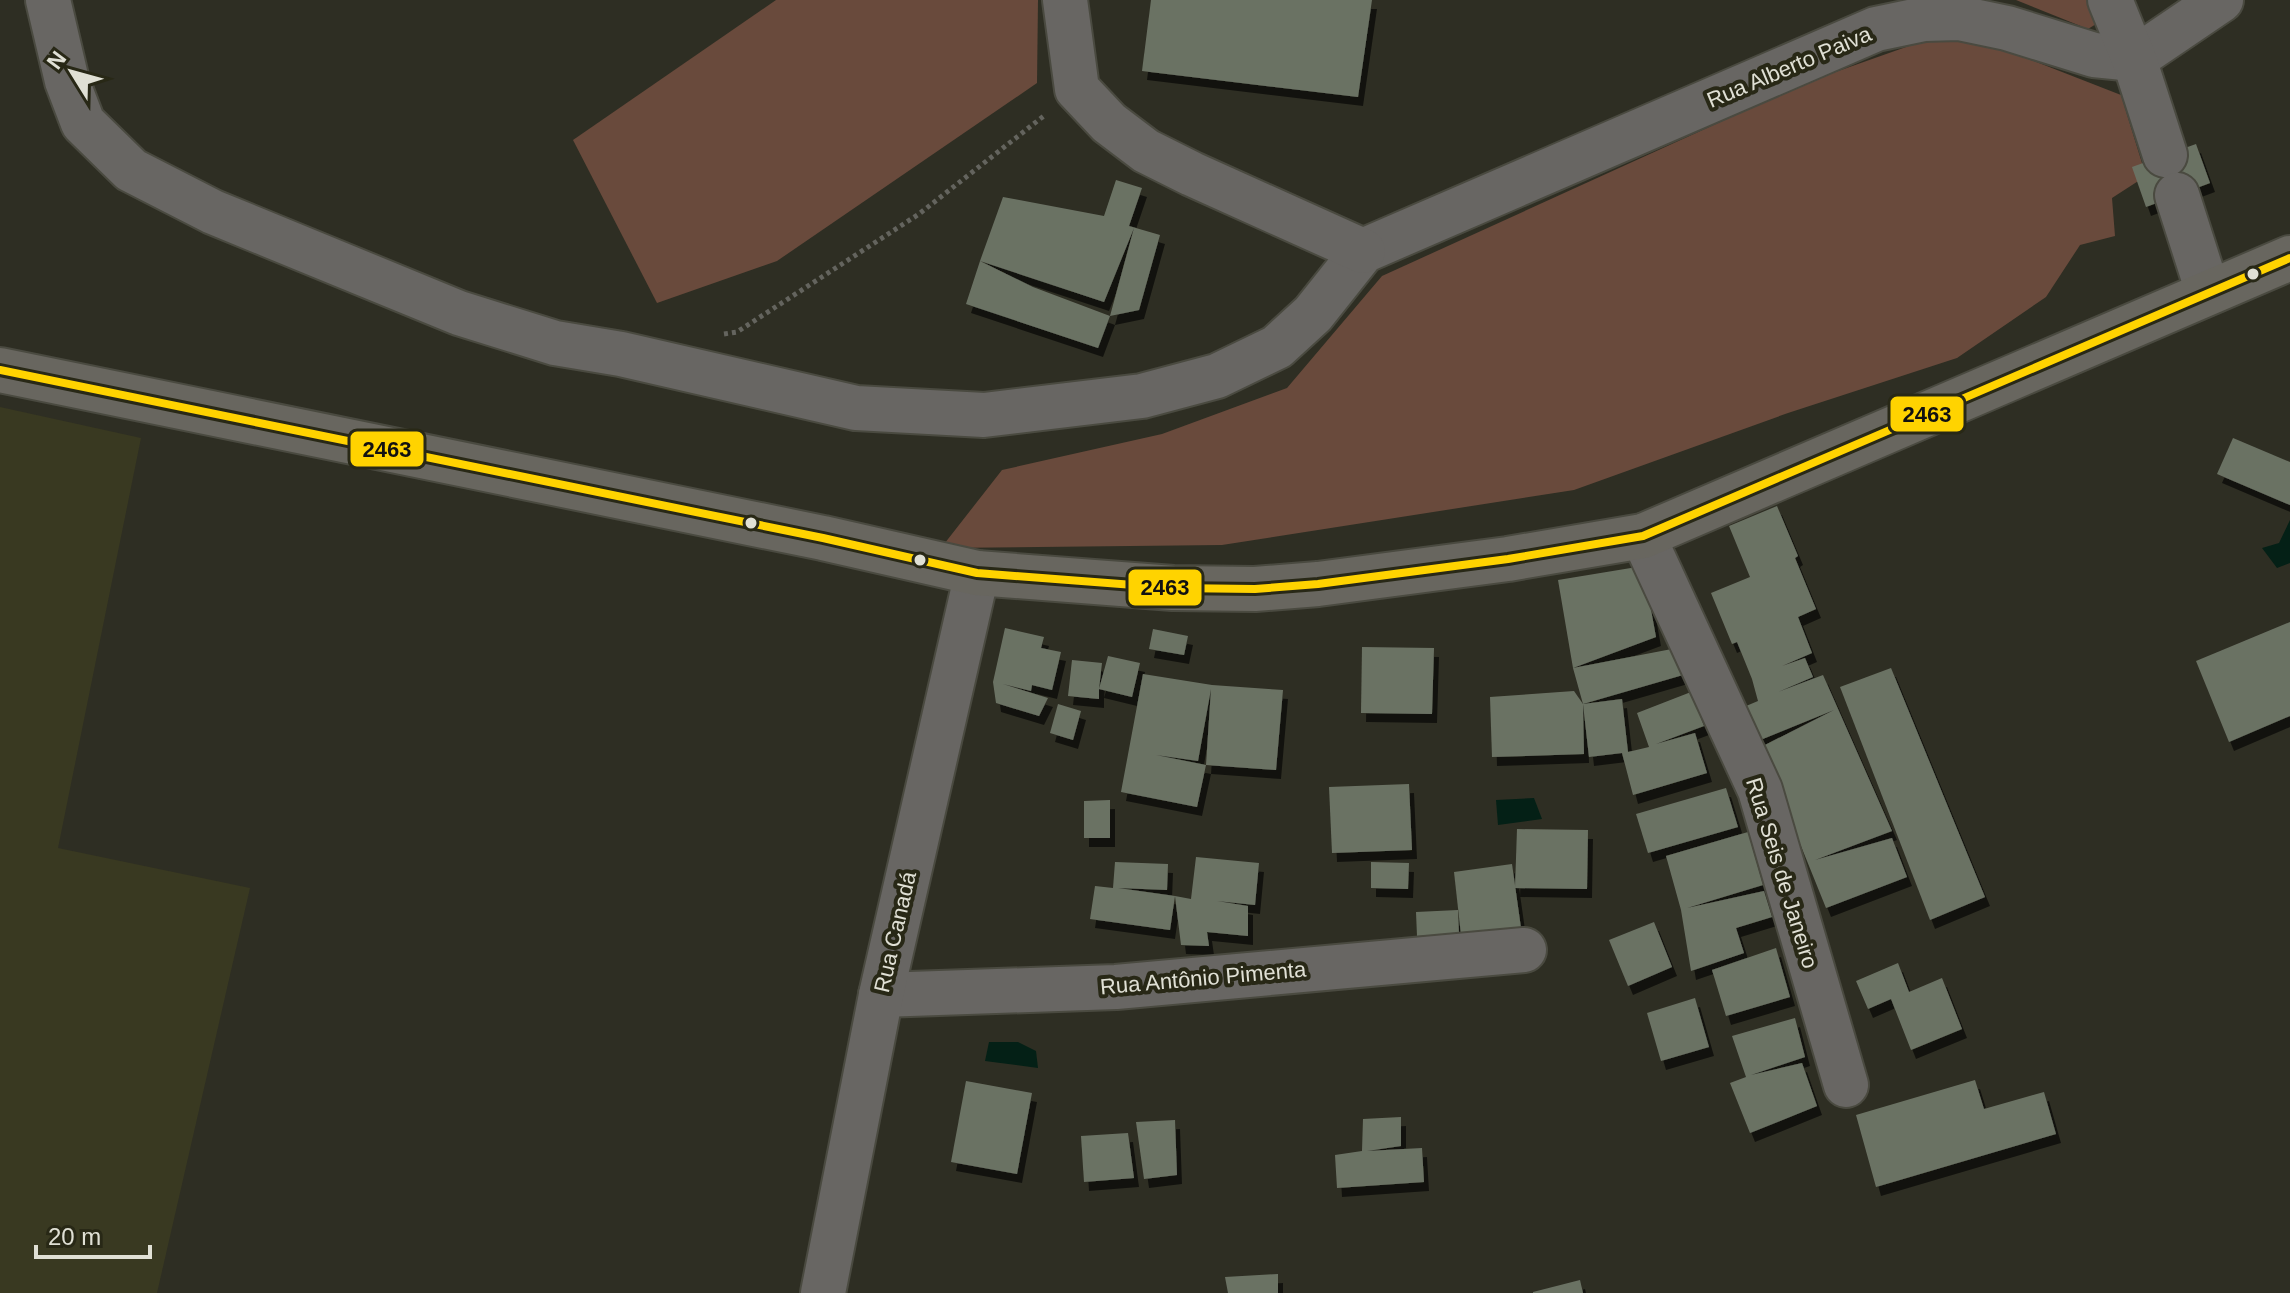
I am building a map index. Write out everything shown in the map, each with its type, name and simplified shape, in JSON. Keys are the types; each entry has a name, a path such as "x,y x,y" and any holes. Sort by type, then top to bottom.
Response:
{"main road":[{"path":"0,370 823,538 977,573 1173,588 1255,589 1494,561 1643,536 2290,258"}],"street":[{"path":"48,0 67,81 83,123 131,170 213,212 459,313 555,343 621,354 856,408 984,415 1142,396 1217,376 1277,347 1313,314 1363,251 1146,151 1109,123 1077,89 1065,0"},
{"path":"2110,0 2134,59 2208,292"},
{"path":"2134,59 2221,0"},
{"name":"Rua Alberto Paiva","path":"1363,251 1873,14 1924,19 1959,18 2007,28 2094,55 2134,59"},
{"name":"Rua Seis de Janeiro","path":"1643,536 1760,790 1846,1085"},
{"name":"Rua Canadá","path":"823,1293 881,995 977,573"},
{"name":"Rua Antônio Pimenta","path":"881,995 1116,987 1524,950"}],"path":[{"path":"722,334 737,332 919,214 1077,89"}],"shaded area":[{"path":"776,0 1038,0 1037,83 777,261 657,303 573,140"},
{"path":"2016,0 2092,0 2101,21 2088,29"},
{"path":"1954,30 2121,95 2146,176 2112,198 2115,236 2080,245 2046,297 1957,358 1788,413 1574,490 1222,545 941,548 1002,470 1162,434 1287,388 1382,276 1810,81"},
{"path":"0,407 141,438 58,848 250,888 157,1293 0,1293"},
{"path":"2290,520 2290,563 2277,568 2262,548 2279,543"},
{"path":"1534,798 1542,819 1498,825 1496,800"},
{"path":"989,1042 1018,1042 1036,1051 1038,1068 985,1061"}],"building":[{"path":"1151,0 1372,0 1358,97 1142,71"},
{"path":"2196,144 2210,183 2146,207 2132,167"},
{"path":"1116,180 1142,188 1129,226 1160,235 1139,310 1110,316 1134,228 1104,302 980,261 1003,197 1104,216"},
{"path":"980,261 1033,287 1110,316 1098,348 966,304"},
{"path":"2233,438 2290,462 2290,505 2217,474"},
{"path":"1777,506 1816,609 1798,617 1812,653 1782,666 1805,658 1813,677 1778,692 1823,675 1892,831 1815,860 1892,838 1907,877 1826,908 1761,747 1834,710 1753,743 1739,709 1758,701 1752,679 1737,642 1732,644 1711,593 1750,577 1729,526"},
{"path":"1643,566 1656,637 1573,668 1558,580"},
{"path":"2290,622 2290,716 2229,742 2196,661"},
{"path":"1005,628 1044,637 1041,648 1061,652 1052,690 1032,685 1031,691 1003,684 1048,698 1039,716 996,703 993,682"},
{"path":"1153,629 1188,636 1184,655 1149,649"},
{"path":"1362,647 1434,648 1432,714 1361,713"},
{"path":"1677,648 1683,675 1583,704 1573,668"},
{"path":"1108,656 1140,663 1132,697 1099,689"},
{"path":"1072,660 1102,663 1099,699 1068,696"},
{"path":"1891,668 1985,897 1930,920 1840,687"},
{"path":"1143,674 1212,685 1283,690 1276,770 1206,765 1197,807 1121,792","holes":["1211,689 1206,765 1156,755 1198,761"]},
{"path":"1574,691 1583,704 1584,754 1492,757 1490,697"},
{"path":"1691,692 1704,726 1656,744 1695,733 1707,773 1633,795 1622,753 1589,757 1583,704 1622,699 1628,752 1649,747 1637,713"},
{"path":"1058,704 1081,711 1073,740 1050,733"},
{"path":"1409,784 1412,850 1332,853 1329,787"},
{"path":"1726,788 1738,827 1648,853 1636,814"},
{"path":"1110,800 1110,838 1084,838 1084,801"},
{"path":"1517,829 1588,830 1587,889 1515,888"},
{"path":"1748,832 1763,885 1687,908 1764,891 1772,917 1736,928 1744,953 1691,971 1681,910 1666,856"},
{"path":"1196,857 1259,863 1255,905 1217,901 1248,906 1248,936 1207,932 1209,946 1181,945 1175,896 1191,899"},
{"path":"1115,862 1168,864 1167,890 1118,888 1175,896 1170,930 1090,919 1095,886 1113,888"},
{"path":"1371,862 1409,863 1408,889 1371,888"},
{"path":"1512,864 1522,935 1462,944 1454,872"},
{"path":"1458,910 1459,934 1417,936 1416,912"},
{"path":"1654,922 1672,967 1628,986 1609,940"},
{"path":"1776,948 1790,997 1726,1016 1712,970"},
{"path":"1898,963 1909,992 1942,978 1962,1029 1911,1050 1891,999 1868,1009 1856,981"},
{"path":"1695,998 1709,1047 1661,1061 1647,1013"},
{"path":"1795,1018 1805,1057 1751,1075 1802,1063 1817,1106 1750,1133 1730,1083 1746,1077 1732,1036"},
{"path":"1975,1080 1984,1109 2044,1092 2056,1134 1876,1187 1856,1115"},
{"path":"966,1081 1032,1093 1017,1174 951,1162"},
{"path":"1401,1117 1401,1146 1367,1151 1422,1148 1424,1182 1337,1188 1335,1155 1362,1151 1363,1119"},
{"path":"1175,1120 1177,1175 1144,1179 1136,1122"},
{"path":"1128,1133 1134,1178 1084,1182 1081,1136"},
{"path":"1278,1274 1278,1293 1228,1293 1225,1277"},
{"path":"1580,1280 1583,1293 1533,1293 1533,1292"}],"transit line":[{"name":"2463","path":"0,370 823,538 977,573 1173,588 1255,589 1318,584 1508,559 1643,536 2290,258"}]}
